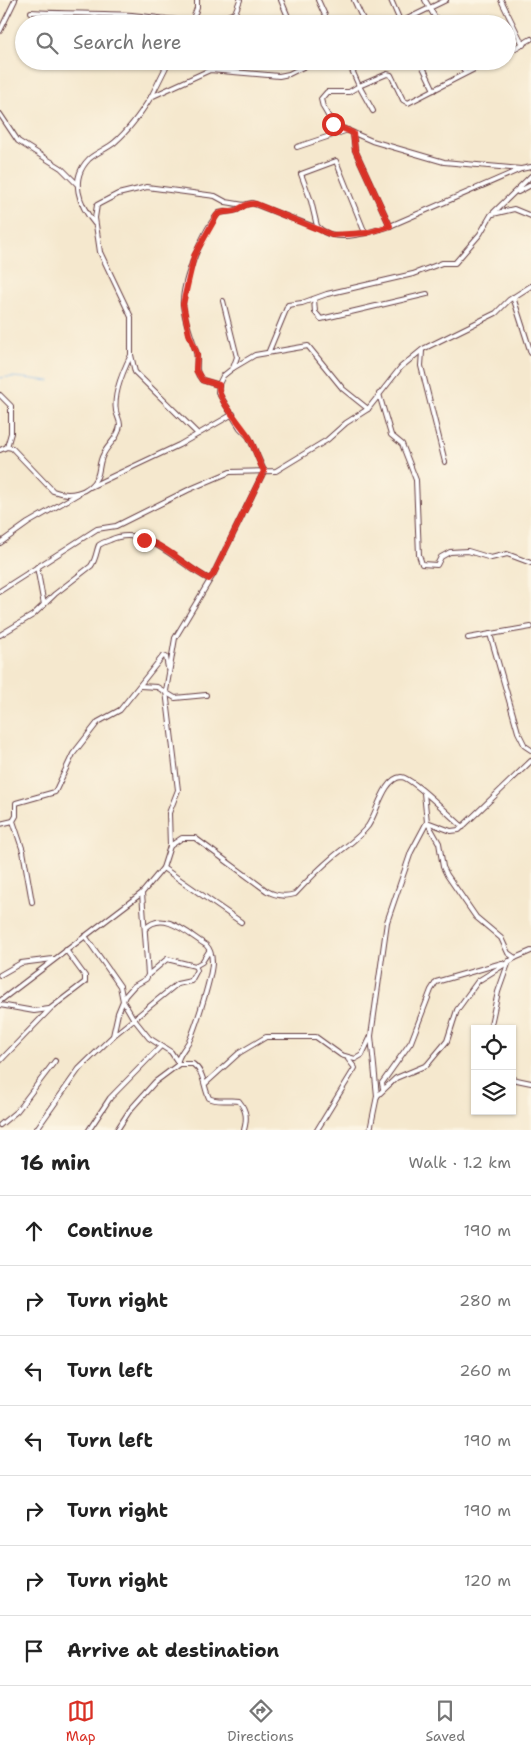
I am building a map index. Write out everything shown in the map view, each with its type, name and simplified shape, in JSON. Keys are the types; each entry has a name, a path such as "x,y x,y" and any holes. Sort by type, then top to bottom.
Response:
{"street":[{"path":"0,31 15,0"},
{"path":"194,15 197,0"},
{"path":"231,15 235,13 240,0"},
{"path":"281,0 287,15"},
{"path":"318,0 325,15"},
{"path":"354,0 361,15"},
{"path":"390,0 397,15"},
{"path":"425,0 433,15"},
{"path":"415,15 446,0"},
{"path":"501,0 508,15"},
{"path":"31,12 134,15"},
{"path":"516,31 523,45"},
{"path":"516,48 531,39"},
{"path":"96,226 86,214 78,197 77,184 79,174 98,152 115,142 139,117 152,97 165,70"},
{"path":"152,97 210,70 279,76 290,74 297,70"},
{"path":"352,70 373,111"},
{"path":"424,70 434,90"},
{"path":"470,70 408,103 403,100 391,75 387,74 349,92 327,92 321,98 323,107 333,124 372,141 444,162 521,168 531,167"},
{"path":"0,114 18,141 61,168 77,184"},
{"path":"297,147 348,130"},
{"path":"353,133 355,150 390,226"},
{"path":"320,229 314,221 311,201 301,174 336,161 366,233"},
{"path":"198,434 136,372 132,355 131,317 100,252 95,212 97,205 118,194 146,187 215,196 226,202 244,205 256,204 332,235 366,233 390,226 521,168"},
{"path":"269,352 288,304 413,274 442,263 454,263 480,234 491,215 514,195 531,176"},
{"path":"514,195 531,185"},
{"path":"219,385 202,380 196,370 197,354 189,334 184,300 194,256 209,226 219,213 238,210 244,205"},
{"path":"491,215 514,209 531,216"},
{"path":"0,591 97,529 116,526 150,507 230,472 276,471 327,440 346,423 368,409 401,367 423,349 496,314 513,297 531,286"},
{"path":"314,299 315,312 321,319 372,309 426,294"},
{"path":"513,297 531,353"},
{"path":"223,301 237,357 233,368"},
{"path":"0,1001 142,893 163,868 170,846 169,813 178,790 166,692 174,638 213,575 264,471 254,447 218,392 219,385 224,376 251,356 308,346 343,389 368,409"},
{"path":"423,349 420,357 421,366 445,462"},
{"path":"87,488 96,478 102,455 116,437 120,426 116,411 117,399 123,374 132,355"},
{"path":"379,393 391,435 402,444 416,480 418,488 416,517 419,555 422,564 437,565 441,557 459,551 490,558 507,554 531,563"},
{"path":"0,395 12,406 11,433 7,447"},
{"path":"0,543 28,523 87,488 198,434 233,414"},
{"path":"7,447 19,454 48,488 61,494 78,494"},
{"path":"0,450 7,447"},
{"path":"0,635 34,615 55,594 91,566 95,561 100,544 121,535 137,536 151,542 192,570 209,579"},
{"path":"37,567 44,605"},
{"path":"468,638 531,627"},
{"path":"490,634 518,732 525,746 531,750"},
{"path":"0,824 13,821 16,816 16,803 37,799 55,792 72,754 98,722 120,710 163,656 166,657 168,673"},
{"path":"140,686 157,687 175,698 206,695"},
{"path":"427,822 451,830 463,827 531,761"},
{"path":"170,846 182,838 195,838 267,892 288,896 295,894 334,856 356,840 376,812 389,782 403,777 424,792 463,827"},
{"path":"424,792 427,822 439,842 440,857 447,875 476,917 501,938 508,953 515,958"},
{"path":"13,821 23,851 32,902"},
{"path":"370,1130 377,1096 371,1036 387,922 411,852 427,822"},
{"path":"163,868 241,922"},
{"path":"142,893 148,975"},
{"path":"117,1130 130,1110 155,1082 179,1062 182,1049 191,1039 212,963 210,949 206,944 162,920 152,922 144,930"},
{"path":"85,936 120,986 123,1001 133,1018 149,1038 170,1052 179,1062 193,1064 206,1083 209,1098 215,1101 239,1101 244,1107 247,1120 244,1130"},
{"path":"113,1036 123,1001 134,986 146,979 148,975 167,959 195,966 202,962 210,949"},
{"path":"0,1061 51,1008 85,982 85,976 66,950"},
{"path":"377,1096 382,1088 409,1071 420,1069 427,1065 447,1041 457,1010 478,980 509,961 531,951"},
{"path":"0,974 21,963 55,959"},
{"path":"491,1025 498,992 509,961"},
{"path":"382,1088 382,1083 411,1042 431,990 436,982 509,961"},
{"path":"36,1130 79,1069 133,1018 177,984 191,982 196,970 195,966"},
{"path":"0,1005 34,1011 51,1008"},
{"path":"348,1059 355,1059 362,1055 371,1036"},
{"path":"206,1083 239,1053 266,1037 316,1037 348,1059 355,1068 317,1130"},
{"path":"89,1130 110,1098 160,1047"},
{"path":"0,1125 17,1111 55,1061"},
{"path":"516,1080 531,1083"}],"waterway":[{"path":"0,378 17,377 50,381"}],"route":[{"path":"144,540 159,546 192,570 209,579 236,532 236,528 246,512 264,471 257,459 249,437 240,428 232,411 218,392 219,385 202,380 198,376 195,367 197,354 189,334 183,304 194,256 207,229 217,215 222,211 238,210 248,203 277,211 332,235 367,233 390,226 355,150 353,133 333,124"}]}
